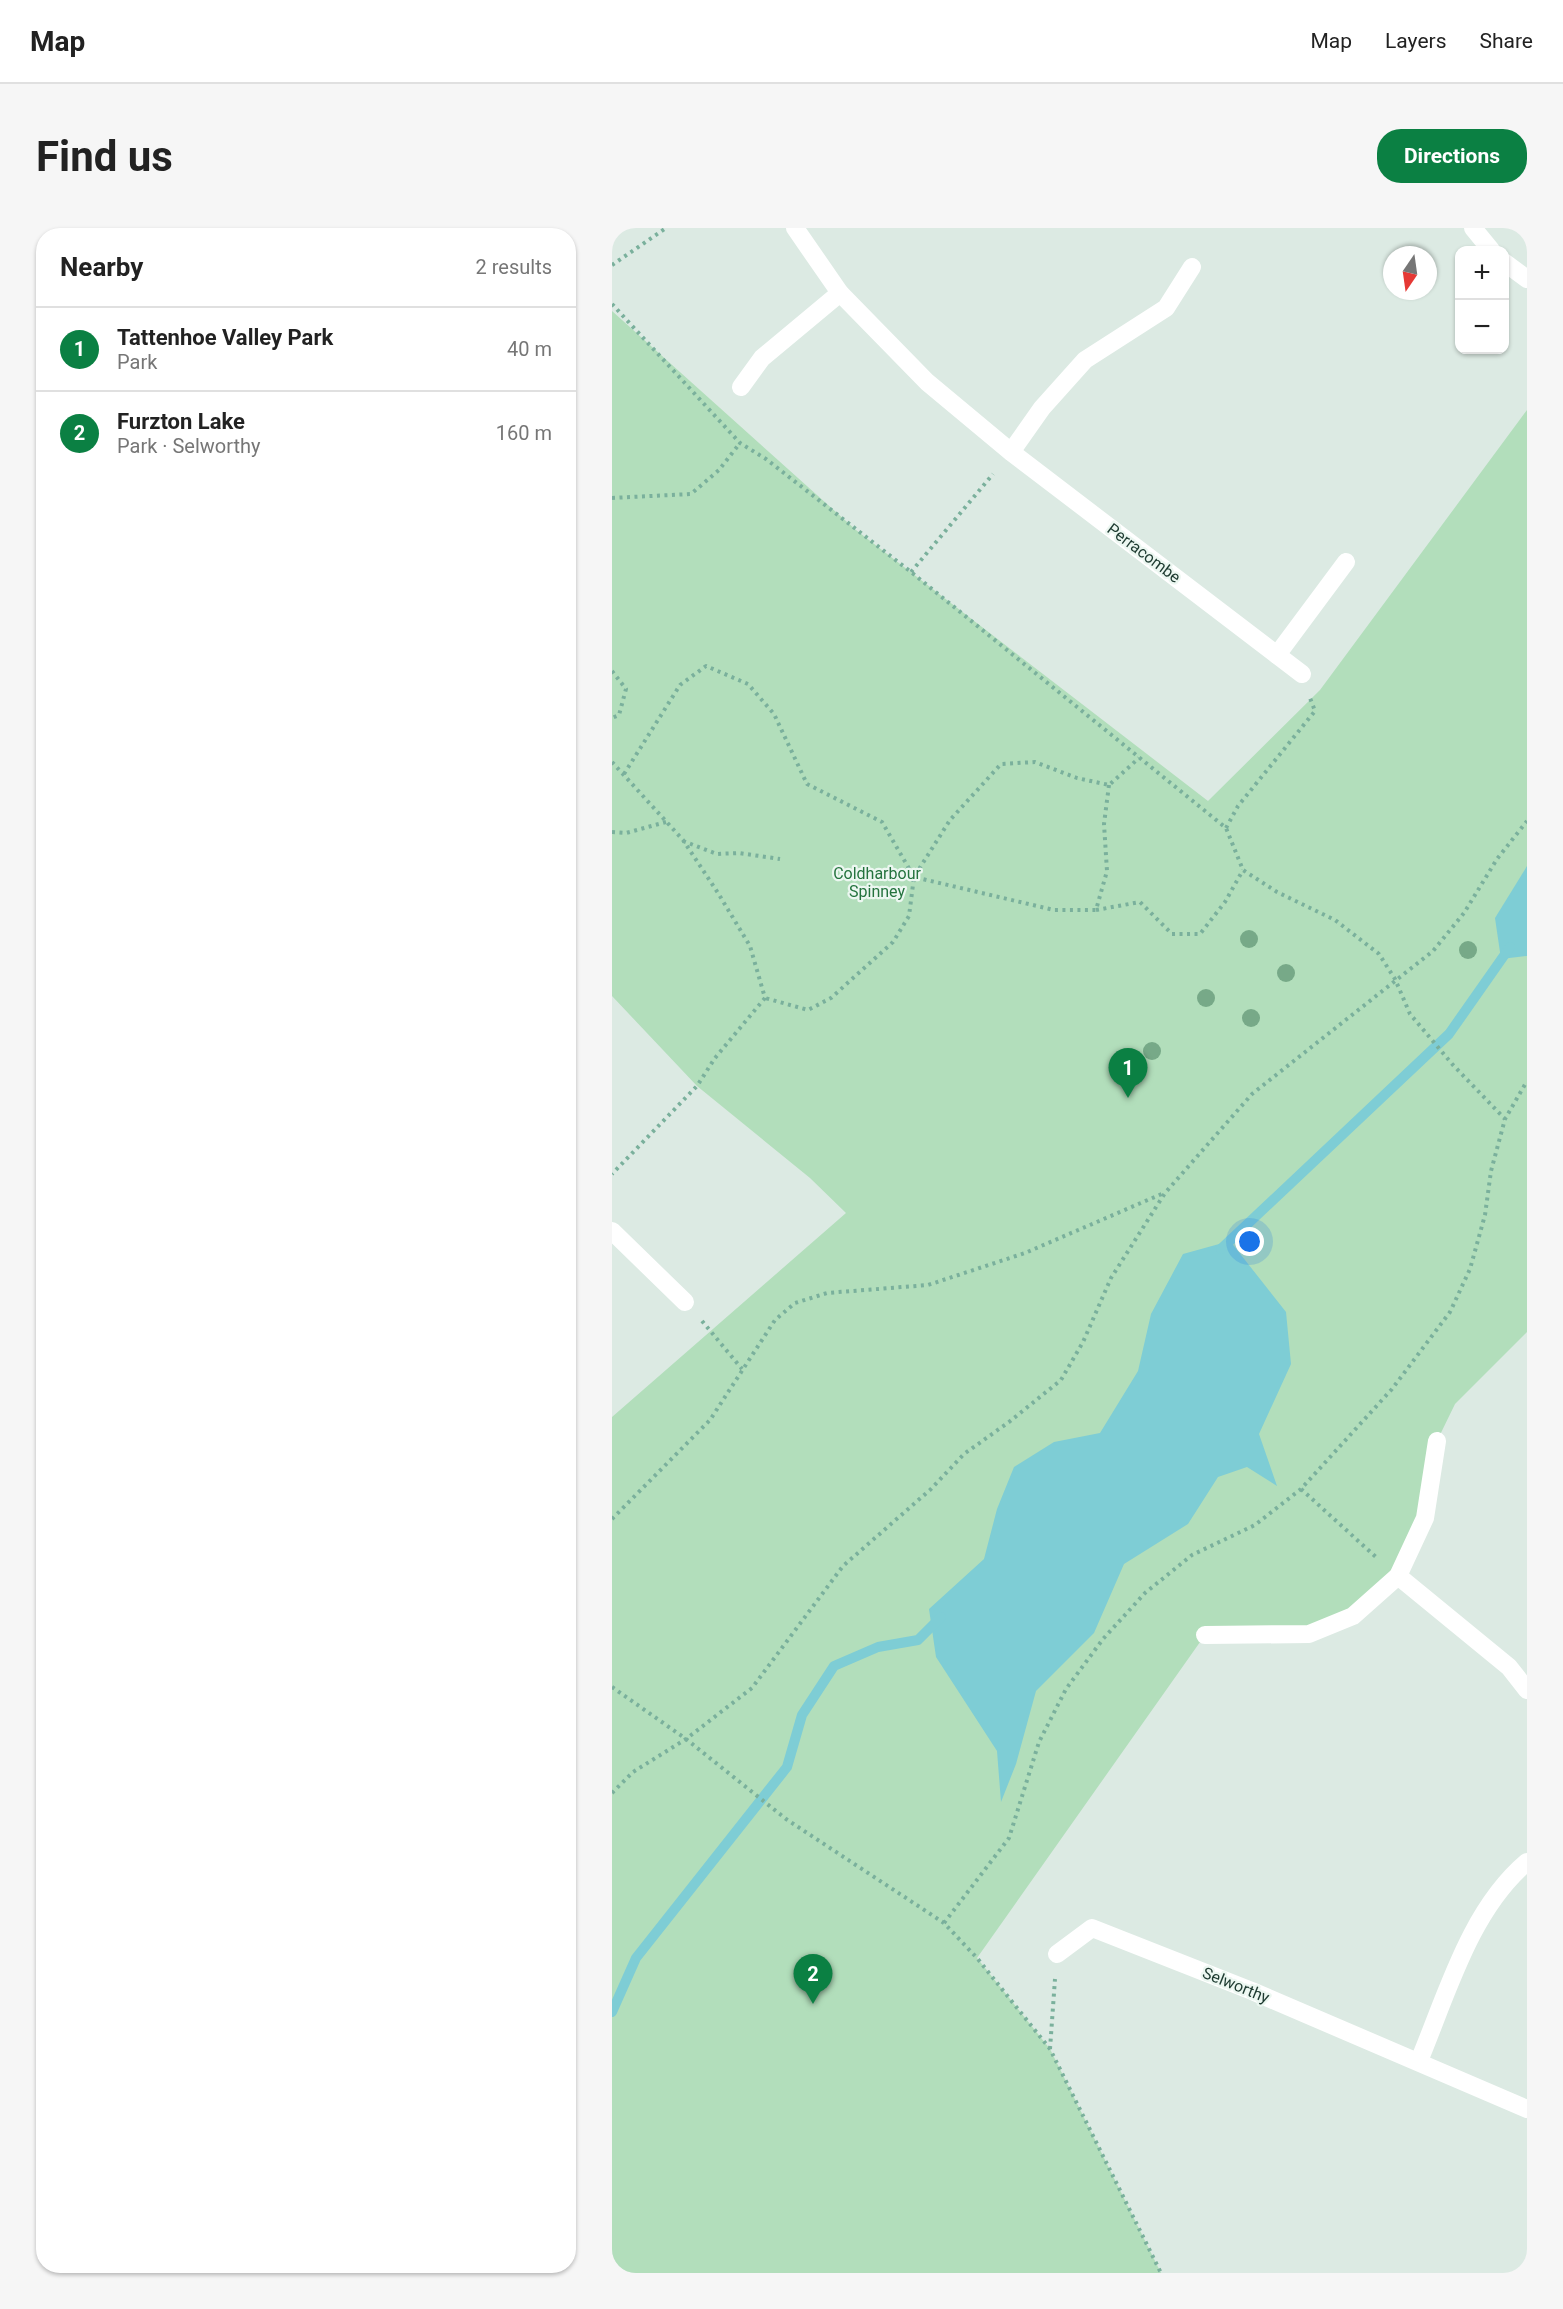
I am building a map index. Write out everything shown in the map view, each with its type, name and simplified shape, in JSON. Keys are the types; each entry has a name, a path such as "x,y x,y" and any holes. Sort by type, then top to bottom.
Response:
{"street":[{"name":"Perracombe","path":"795,228 840,293 927,382 1011,452 1302,674"},
{"path":"1473,228 1488,246"},
{"path":"1509,266 1527,279"},
{"path":"1011,452 1042,408 1085,360 1166,308 1192,267"},
{"path":"741,387 762,358 840,293"},
{"path":"1277,655 1346,562"},
{"path":"612,1231 685,1302"},
{"path":"1205,1635 1309,1634 1353,1616 1398,1576 1425,1518 1437,1442"},
{"path":"1398,1576 1509,1667 1527,1690"},
{"path":"1419,2061 1480,1920 1513,1874 1527,1862"},
{"name":"Selworthy","path":"1057,1954 1092,1928 1419,2061 1527,2109"}],"path":[{"path":"612,265 666,228"},
{"path":"612,304 740,442 911,572 1226,828 1243,870 1277,892 1335,920 1379,954 1395,979 1410,1014 1452,1065 1505,1119"},
{"path":"612,498 691,494 719,470 740,442"},
{"path":"911,572 1011,452"},
{"path":"624,774 680,685 706,666 748,684 774,714 807,784 882,822 914,877 1054,910 1096,909 1140,902 1172,934 1200,934 1225,902 1243,870"},
{"path":"612,671 626,689 619,715 612,718"},
{"path":"1226,828 1238,806 1315,711 1302,674"},
{"path":"1096,909 1107,871 1104,824 1108,785 1139,758"},
{"path":"612,762 683,840 750,946 765,998"},
{"path":"765,998 808,1010 831,998 892,942 909,916 914,877 950,820 1001,764 1035,762 1077,778 1108,785"},
{"path":"612,1793 633,1772 686,1739 752,1688 843,1566 931,1489 964,1454 1010,1422 1061,1380 1083,1342 1111,1278 1164,1193 1252,1094 1433,951 1464,913 1497,859 1527,821"},
{"path":"612,832 626,833 666,822"},
{"path":"683,840 717,854 739,853 780,859"},
{"path":"612,1174 697,1086 715,1058 765,998"},
{"path":"944,1923 1009,1838 1039,1742 1066,1689 1103,1639 1145,1593 1192,1555 1255,1525 1301,1489 1392,1389 1450,1312 1473,1258 1485,1215 1491,1171 1505,1119 1527,1081"},
{"path":"612,1519 710,1420 775,1320 795,1303 827,1293 928,1286 1025,1253 1164,1193"},
{"path":"685,1302 742,1369"},
{"path":"1301,1489 1398,1576"},
{"path":"612,1687 686,1739 786,1819 944,1923 977,1958 1050,2049 1161,2273"},
{"path":"1050,2049 1057,1954"}],"green space":[{"name":"Coldharbour Spinney","path":"612,311 856,530 1208,801 1320,690 1527,410 1527,1332 1455,1404 1437,1441 1425,1518 1398,1576 1353,1616 1309,1634 1205,1635 977,1958 1050,2049 1161,2273 612,2273 612,1417 846,1213 810,1178 697,1086 612,996"}],"water":[{"path":"1527,866 1527,956 1501,959 1495,918"},
{"path":"1230,1241 1286,1312 1291,1364 1259,1434 1277,1486 1247,1467 1218,1477 1188,1524 1124,1564 1094,1633 1036,1691 1016,1764 1001,1802 997,1751 936,1657 929,1609 984,1559 997,1509 1014,1467 1054,1442 1100,1433 1138,1371 1151,1314 1183,1254"}],"waterway":[{"path":"1221,1249 1449,1034 1510,947"},
{"path":"612,2012 636,1958 787,1767 802,1715 834,1666 878,1647 918,1640 941,1617"}],"place":[{"name":"Tattenhoe Valley Park","path":"1128,1098"},
{"name":"Furzton Lake","path":"813,2004"}]}
